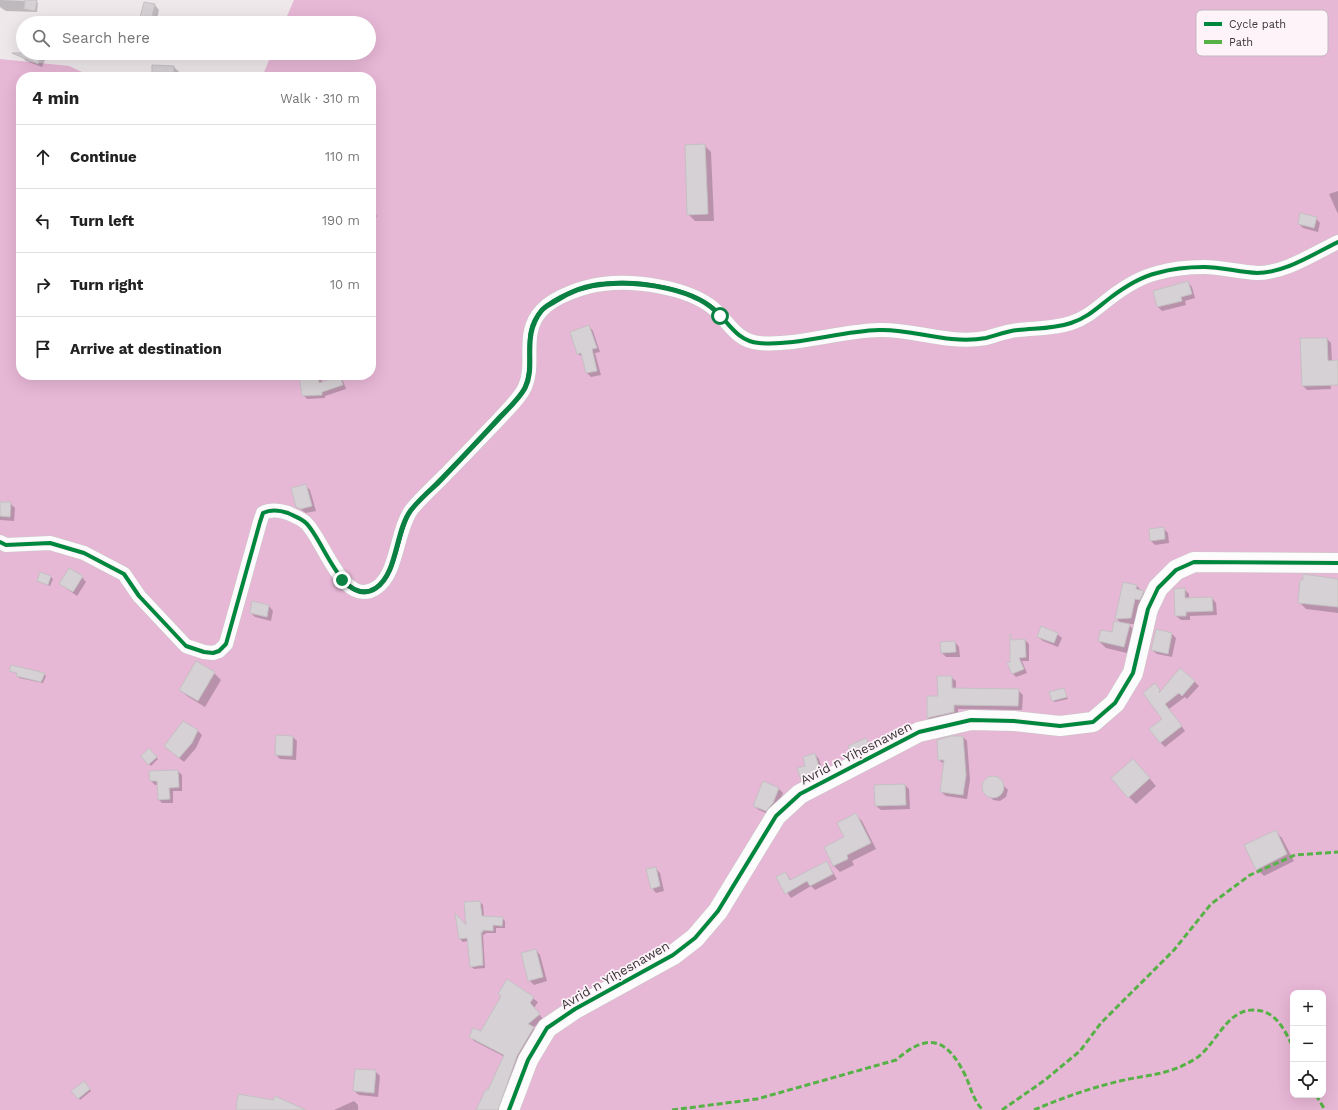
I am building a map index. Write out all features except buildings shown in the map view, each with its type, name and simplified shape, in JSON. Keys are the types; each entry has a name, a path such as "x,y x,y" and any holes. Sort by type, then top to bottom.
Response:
{"street":[{"path":"0,542 6,545 50,543 84,553 124,574 139,596 186,646 212,653 219,651 226,644 260,522 263,514 270,510 283,511 304,521 314,533 342,580 356,591 364,592 375,589 385,580 401,528 411,510 493,425 525,388 528,376 529,335 542,310 560,297 581,288 604,284 624,284 647,285 671,289 708,305 740,336 755,343 778,343 855,331 885,329 951,339 969,340 984,338 1002,332 1022,329 1050,328 1075,322 1093,313 1112,296 1156,273 1203,267 1259,273 1277,270 1338,242"},
{"name":"Avrid n Yiḥesnawen","path":"509,1110 528,1060 547,1028 575,1009 673,955 695,938 718,911 776,816 800,794 919,732 971,720 1014,721 1060,726 1093,722 1115,703 1132,673 1148,609 1158,588 1176,570 1194,562 1338,564"}],"shaded area":[{"path":"294,0 1338,0 1338,1110 0,1110 0,59 69,66 82,72 16,72 16,380 376,380 376,72 264,72 269,60 376,60 376,16 287,16"}],"marked path":[{"path":"1002,1110 1045,1080 1080,1051 1101,1023 1174,950 1211,904 1250,875 1295,855 1338,852"},
{"path":"1034,1110 1066,1097 1098,1087 1167,1072 1185,1065 1202,1053 1222,1029 1236,1015 1244,1011 1262,1011 1274,1017 1279,1022 1290,1040"},
{"path":"672,1110 757,1099 896,1060 918,1045 928,1043 937,1043 945,1047 952,1054 966,1077 975,1099 983,1110"},
{"path":"1318,1098 1325,1110"}],"cycle path":[{"path":"0,542 6,545 50,543 84,553 124,574 139,596 186,646 204,652 213,653 219,651 226,644 263,513 275,510 288,513 304,521 313,532 335,570 344,581 354,589 364,592 376,588 389,573 403,528 412,509 514,403 525,387 529,368 530,338 535,319 542,310 554,300 579,289 603,284 630,283 645,284 675,290 702,301 713,308 733,330 744,339 759,343 789,342 879,330 898,331 965,340 986,338 1006,332 1064,325 1077,321 1087,316 1132,283 1145,277 1168,270 1204,267 1257,273 1267,272 1278,270 1299,262 1338,242"},
{"path":"509,1110 528,1060 547,1028 575,1009 673,955 695,938 718,911 776,816 800,794 919,732 971,720 1014,721 1060,726 1093,722 1115,703 1133,673 1148,609 1158,588 1176,570 1194,562 1338,563"}],"route":[{"path":"342,580 356,591 364,592 375,589 385,580 393,559 401,528 411,510 513,404 525,388 528,376 529,335 542,310 560,297 581,288 604,284 647,285 671,289 695,298 716,310 720,316"}]}
